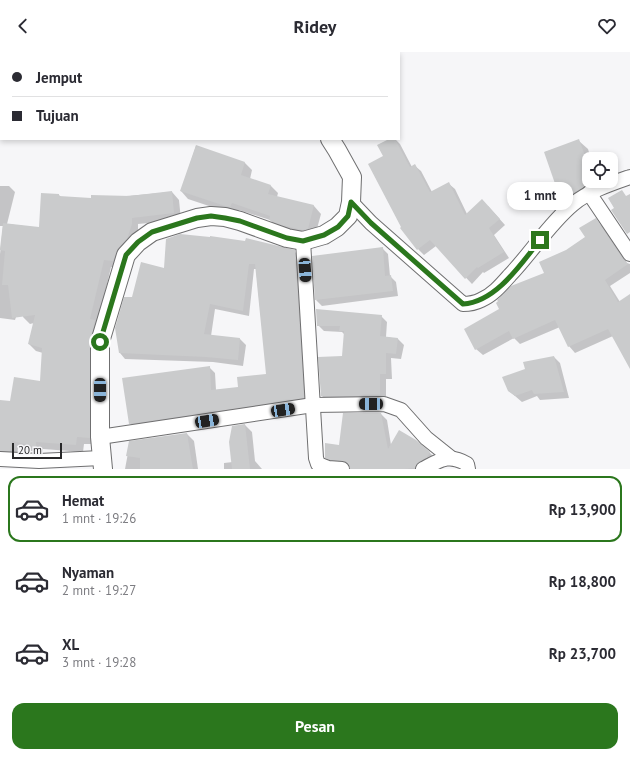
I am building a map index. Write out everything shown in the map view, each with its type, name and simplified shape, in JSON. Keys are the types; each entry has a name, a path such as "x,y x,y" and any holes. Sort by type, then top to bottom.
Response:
{"street":[{"path":"0,459 102,463 100,438 100,338 126,255 138,242 152,232 197,218 211,216 240,221 287,238 303,241 324,235 338,227 348,216 351,202 352,177 331,140"},
{"path":"351,202 371,223 463,304 470,304 481,300 497,289 525,259 547,230 564,212 589,193 630,177"},
{"path":"589,193 630,254"},
{"path":"303,241 316,458 318,464 328,468 342,469"},
{"path":"100,438 313,405 384,404 401,410 426,438 451,458"},
{"path":"422,469 451,458 458,459 467,464 468,469"}],"building":[{"path":"579,139 584,152 582,152 582,188 572,194 560,198 544,152"},
{"path":"387,140 396,140 410,167 415,164 430,192 449,182 465,215 482,199 500,219 489,228 504,252 478,268 477,267 465,279 430,240 417,250 400,228 401,227 368,164 383,156 377,145"},
{"path":"196,145 245,162 241,175 271,185 268,194 314,205 308,229 303,230 281,225 269,220 270,216 232,203 230,207 225,206 180,191"},
{"path":"622,190 626,196 630,194 630,232 627,234 611,210 614,208 608,198"},
{"path":"172,191 174,213 132,218 132,224 127,239 118,248 113,261 104,260 90,319 95,320 90,342 90,438 77,437 76,445 36,442 36,447 12,441 10,451 0,451 0,400 10,401 14,377 40,381 42,348 28,344 35,315 12,318 8,285 2,285 5,251 0,249 3,223 39,227 41,193 91,198 91,195 130,196"},
{"path":"596,218 623,259 628,264 605,280 618,302 630,294 630,369 608,329 568,347 555,320 513,339 509,331 475,350 464,329 499,309 496,303 498,301 497,300 511,286 544,273 539,262 566,250 585,237 579,228"},
{"path":"180,234 210,236 245,241 246,238 295,250 304,398 129,424 122,378 210,366 211,390 238,387 237,377 266,374 255,264 249,264 243,311 210,304 204,334 240,338 238,360 119,353 115,328 124,297 132,297 141,262 164,268 166,239"},
{"path":"383,247 385,276 391,275 393,291 315,300 312,256"},
{"path":"316,309 382,315 380,336 398,338 396,354 386,353 386,374 380,374 380,396 321,396 318,357 342,356 344,331 339,331 340,326 317,326"},
{"path":"554,356 564,392 534,394 532,390 515,396 508,391 502,377 525,369 523,362"},
{"path":"343,413 381,413 388,449 399,430 416,440 430,452 427,457 419,462 415,468 405,469 350,469 346,462 325,458 325,443 339,445"},
{"path":"245,424 250,469 232,469 229,442 232,426"},
{"path":"187,433 193,469 140,469 140,458 126,456 129,441"}],"route":[{"path":"100,342 101,333 126,255 138,242 152,232 197,218 211,216 240,221 287,238 303,241 324,235 338,227 348,216 351,202 371,223 463,304 470,304 481,300 497,289 525,259 540,240"}]}
